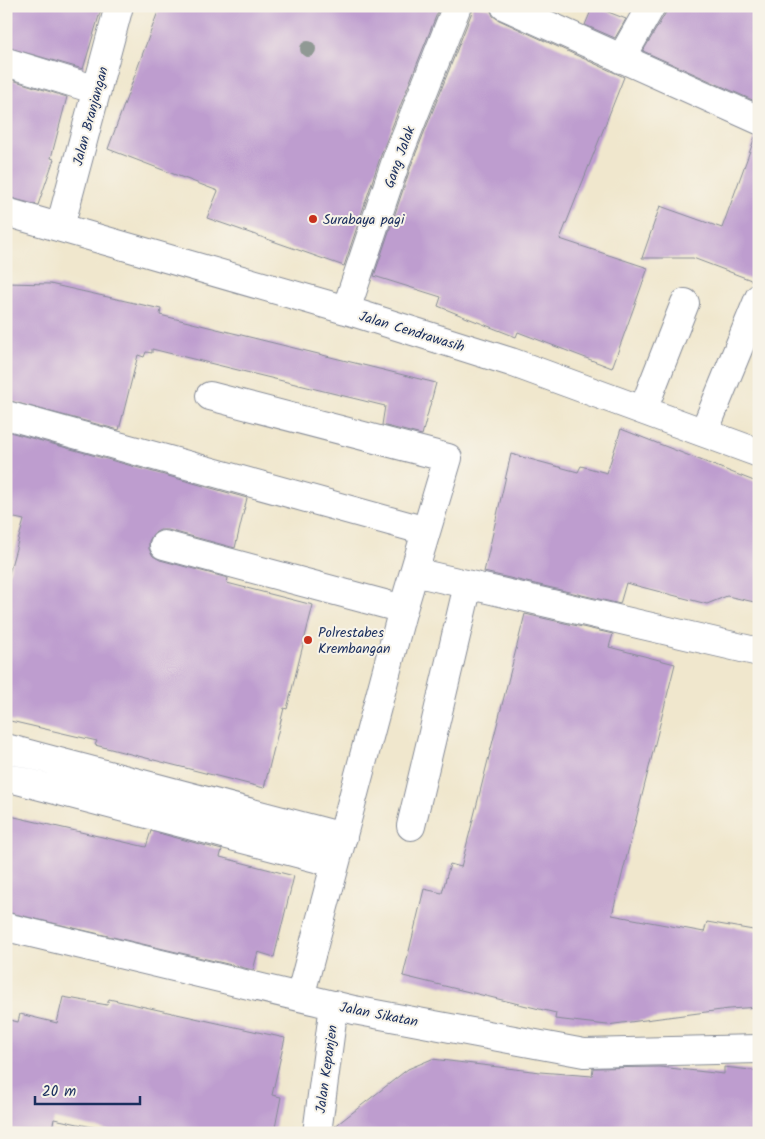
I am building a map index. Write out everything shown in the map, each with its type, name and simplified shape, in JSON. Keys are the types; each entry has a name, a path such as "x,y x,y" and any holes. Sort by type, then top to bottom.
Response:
{"street":[{"name":"Jalan Branjangan","path":"60,226 119,6"},
{"name":"Gang Jalak","path":"346,310 397,158 457,6"},
{"path":"505,6 759,120"},
{"path":"621,59 651,6"},
{"path":"6,62 97,90"},
{"name":"Jalan Cendrawasih","path":"6,212 60,226 346,310 511,362 759,453"},
{"path":"704,432 759,298"},
{"path":"643,410 685,303"},
{"path":"210,396 448,458 403,609 300,997"},
{"path":"6,415 426,531"},
{"path":"164,545 403,609"},
{"path":"414,572 759,652"},
{"path":"411,826 468,585"},
{"path":"6,748 343,837"},
{"path":"6,777 335,863"},
{"name":"Jalan Sikatan","path":"6,927 334,1005 584,1053 759,1049"},
{"name":"Jalan Kepanjen","path":"317,1133 334,1005"}],"building":[{"path":"6,6 102,6 83,69 6,47"},
{"path":"160,6 440,6 382,152 344,266 207,218 218,191 108,149"},
{"path":"472,6 490,8 493,16 499,20 624,77 560,239 648,268 612,368 518,332 516,337 438,306 441,297 374,276 412,163 472,12"},
{"path":"593,6 626,19 615,38 585,25"},
{"path":"667,6 759,6 759,103 643,51 665,14"},
{"path":"6,78 67,97 51,158 54,159 38,205 6,197"},
{"path":"755,137 759,138 759,283 693,258 642,258 660,206 722,228"},
{"path":"6,283 50,284 161,309 160,315 436,383 422,435 382,425 385,406 152,349 152,353 146,352 144,357 138,355 119,430 6,400"},
{"path":"621,429 759,483 759,603 727,596 707,604 626,583 620,604 484,572 511,454 578,472 581,466 607,473"},
{"path":"6,431 247,498 235,548 168,530 160,530 153,534 149,541 149,549 153,556 160,560 228,578 227,583 313,605 287,709 284,708 264,788 95,745 97,741 6,720 6,584 24,520 6,516"},
{"path":"525,614 613,634 609,647 675,664 612,915 704,932 707,922 759,931 759,1007 729,1009 607,1025 555,1019 556,1013 403,976 424,889 442,893 450,864 461,867"},
{"path":"6,815 146,847 151,831 222,850 220,857 294,876 274,957 258,952 253,970 6,912"},
{"path":"63,997 107,1005 109,999 285,1038 272,1095 281,1097 274,1133 121,1133 54,1119 51,1133 23,1133 23,1130 6,1128 6,1019 18,1022 20,1014 57,1023"},
{"path":"432,1059 540,1072 592,1076 593,1068 660,1067 724,1074 724,1067 759,1071 759,1133 333,1133 334,1127 408,1069"}],"place":[{"name":"Surabaya pagi","path":"313,219"},
{"name":"Polrestabes Krembangan","path":"308,640"}]}
